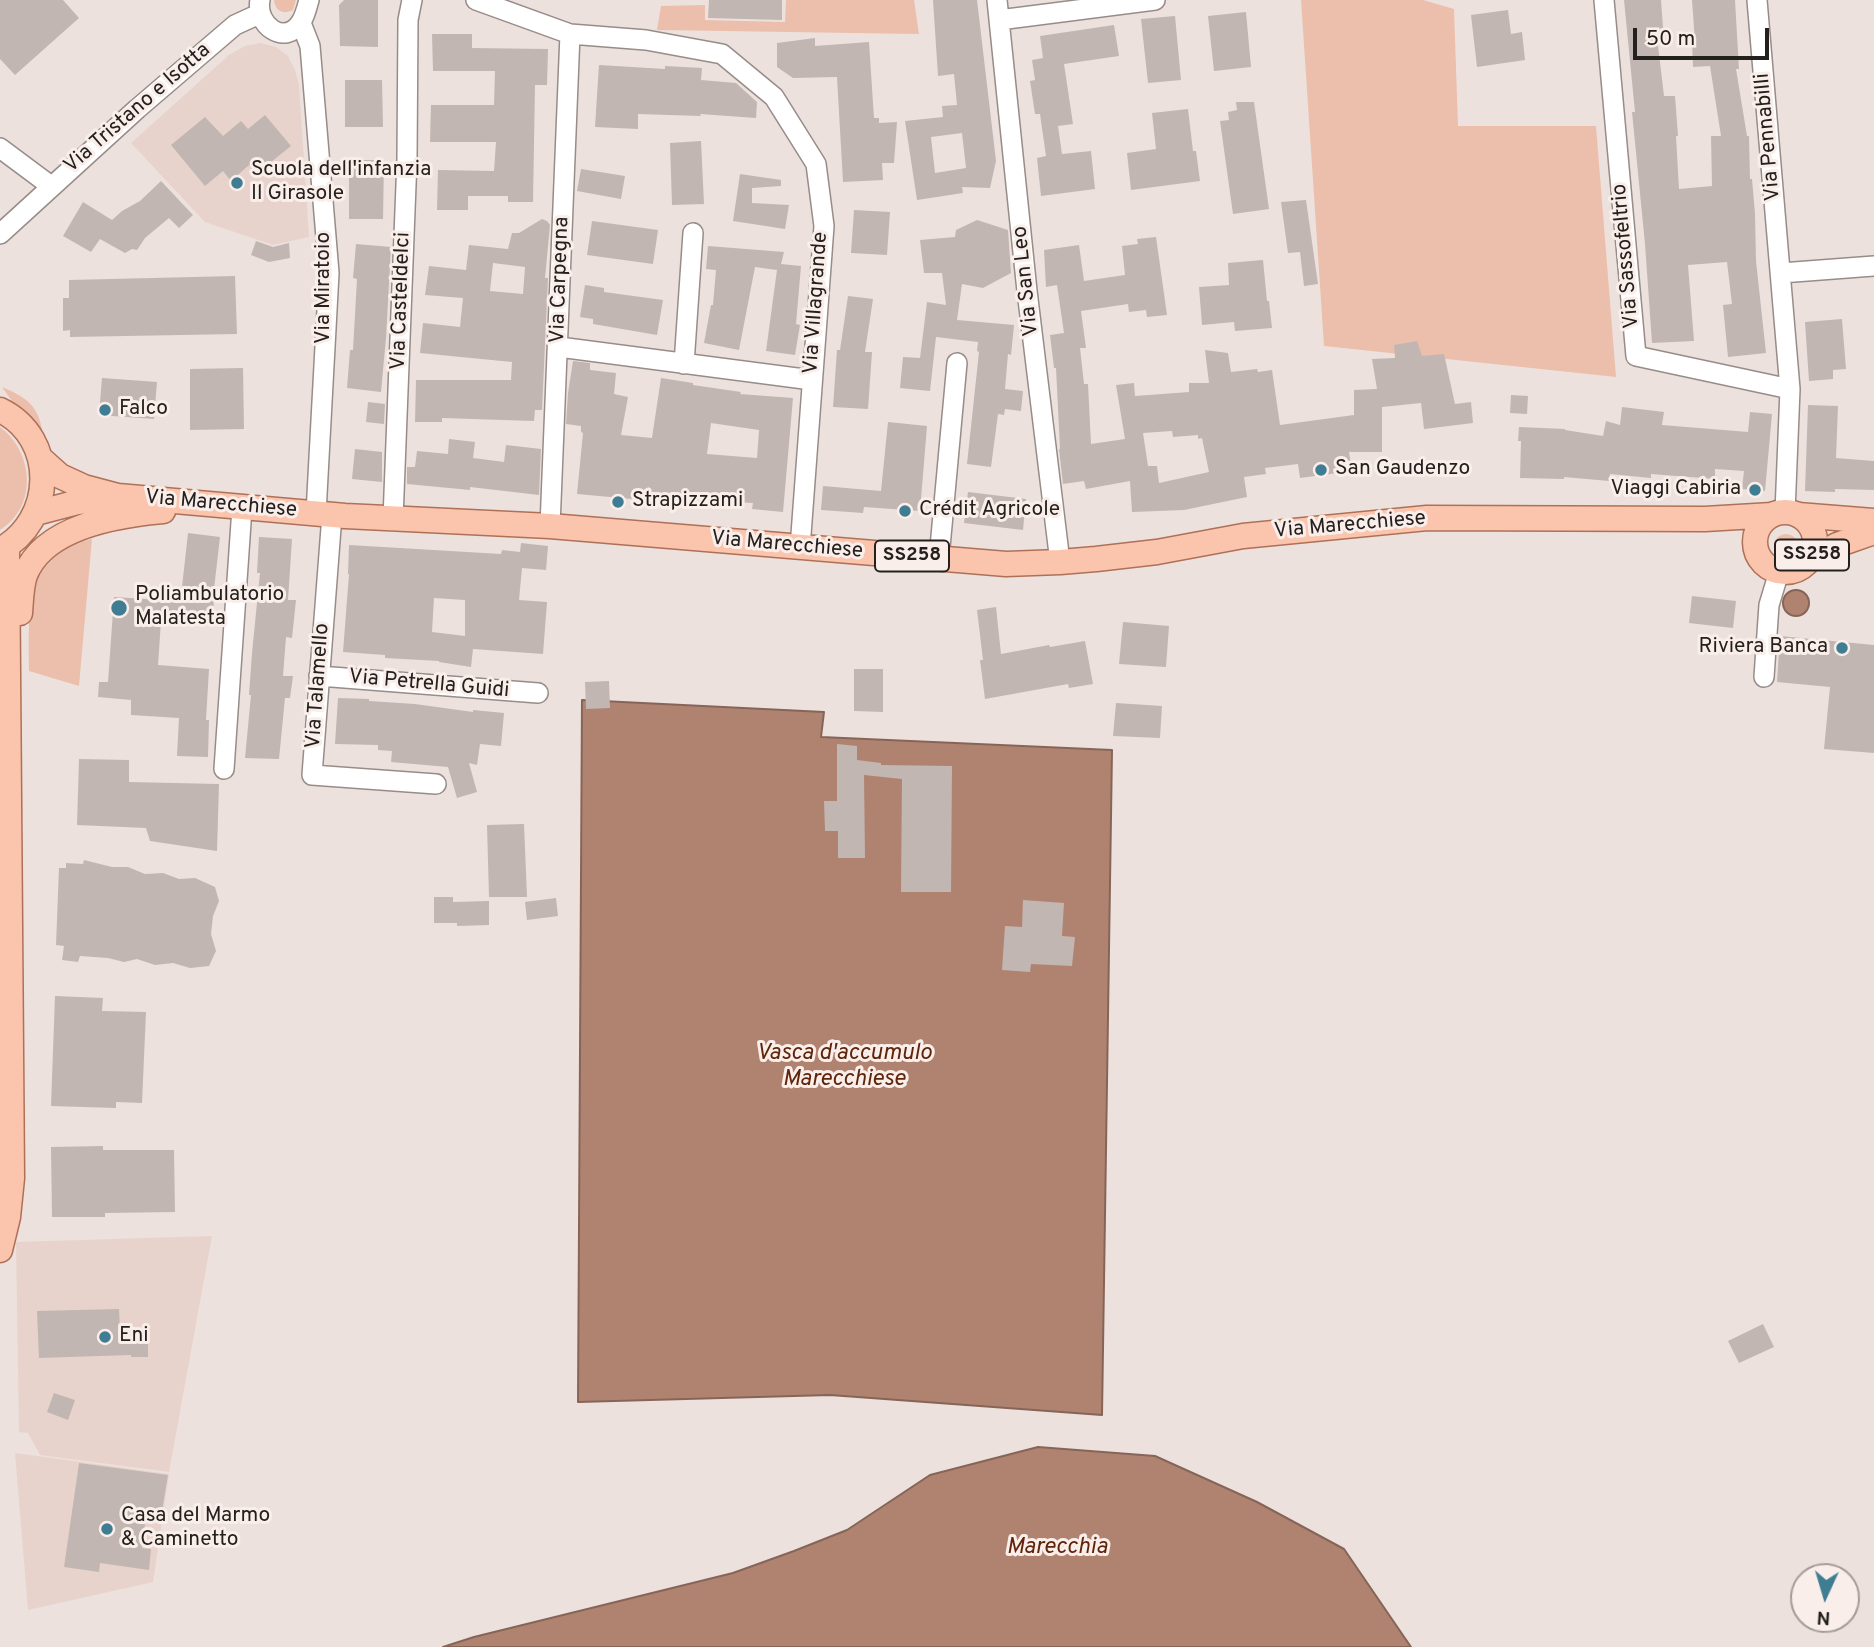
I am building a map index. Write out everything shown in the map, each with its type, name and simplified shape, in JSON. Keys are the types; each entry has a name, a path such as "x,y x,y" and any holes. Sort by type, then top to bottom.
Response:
{"main road":[{"path":"0,1250 8,1217 12,1178 4,548 18,538 36,513 43,484 36,446 17,421 2,408"},
{"name":"Via Marecchiese","path":"40,459 60,476 118,496 393,519 550,526 1006,564 1060,562 1157,552 1256,535 1427,519 1705,519 1785,514 1874,521"},
{"name":"Via Marecchiese","path":"36,513 78,502 118,496"},
{"path":"8,792 21,595 25,575 36,556 56,539 93,523 129,514 216,505"},
{"name":"SS258","path":"1756,550 1755,540 1763,522 1785,514 1805,520 1814,535 1815,543 1809,560"},
{"name":"Via Marecchiese","path":"1705,519 1744,539 1756,550 1764,564 1779,572"},
{"name":"SS258","path":"1779,572 1796,570 1837,545 1874,532"}],"street":[{"path":"260,7 266,26 279,33 291,32 301,23 309,0"},
{"name":"Via Casteldelci","path":"393,519 407,173 408,20 412,0"},
{"name":"Via Villagrande","path":"476,0 570,34 646,40 722,54 774,97 816,164 824,226 800,548"},
{"path":"998,10 1155,0"},
{"name":"Via Sassofeltrio","path":"1604,0 1636,356 1790,389"},
{"name":"Via Pennabilli","path":"1757,0 1790,389 1785,514"},
{"name":"Via Tristano e Isotta","path":"0,234 235,25 260,7"},
{"name":"Via San Leo","path":"998,10 1027,291 1060,562"},
{"name":"Via Miratoio","path":"301,23 310,47 329,273 324,514"},
{"name":"Via Carpegna","path":"550,526 570,34"},
{"path":"0,148 51,186"},
{"name":"Via Tristano e Isotta","path":"0,225 22,212"},
{"path":"684,364 693,233"},
{"path":"1781,273 1874,266"},
{"path":"559,347 811,380"},
{"path":"939,558 957,363"},
{"path":"224,769 242,508"},
{"name":"Via Talamello","path":"324,514 313,775 436,784"},
{"path":"1764,677 1769,605 1779,572"},
{"name":"Via Petrella Guidi","path":"319,676 538,694"}],"shaded area":[{"path":"274,0 296,0 293,10 283,12 278,9"},
{"path":"786,0 914,0 919,34 657,30 661,6 705,5 705,20 785,22"},
{"path":"1301,0 1423,0 1454,9 1458,126 1596,126 1616,377 1324,346"},
{"name":"Scuola dell'infanzia Il Girasole","path":"260,43 276,47 288,56 299,85 309,237 273,245 205,222 131,143 229,55 245,46"},
{"path":"2,387 31,404 39,417 43,435 19,411"},
{"path":"0,427 20,450 27,479 21,508 0,530"},
{"path":"1786,534 1795,537 1798,546 1795,555 1786,558 1777,555 1774,546 1777,537"},
{"path":"92,539 79,686 29,671 30,615 35,585 50,561 66,549"},
{"name":"Eni","path":"212,1236 169,1472 40,1455 28,1433 19,1432 16,1242"},
{"path":"15,1453 169,1474 153,1582 28,1610"}],"water":[{"path":"1796,590 1805,594 1809,603 1805,612 1796,616 1787,612 1783,603 1787,594"},
{"name":"Vasca d'accumulo Marecchiese","path":"582,700 824,712 821,737 1112,750 1102,1415 830,1395 578,1402"},
{"name":"Marecchia","path":"1038,1447 1155,1456 1257,1502 1344,1549 1411,1647 443,1647 733,1573 847,1530 930,1475"}],"building":[{"path":"0,0 63,0 79,18 15,75 0,59"},
{"path":"344,0 378,0 378,47 340,46 339,5"},
{"path":"709,0 782,0 782,20 708,18"},
{"path":"933,0 977,0 996,161 990,188 962,187 963,193 917,200 905,121 943,117 942,106 957,105 954,74 938,76","holes":["962,133 966,168 935,173 931,137"]},
{"path":"1624,0 1661,0 1663,28 1656,29 1664,96 1675,96 1679,189 1712,186 1711,136 1721,136 1710,66 1693,67 1692,42 1695,42 1692,0 1735,0 1739,69 1736,69 1749,136 1756,261 1766,353 1728,357 1723,305 1732,304 1727,262 1688,265 1694,341 1652,343"},
{"path":"1508,10 1511,34 1522,32 1525,60 1477,67 1471,15"},
{"path":"1246,12 1251,67 1214,71 1208,16"},
{"path":"1175,16 1181,80 1148,83 1141,19"},
{"path":"1114,25 1119,56 1064,64 1073,124 1058,126 1062,154 1091,151 1095,189 1041,196 1037,158 1046,156 1040,114 1035,114 1030,81 1035,80 1032,60 1043,58 1040,36"},
{"path":"432,34 472,34 472,48 548,49 547,85 535,85 533,202 508,202 508,196 468,196 468,210 437,210 438,170 494,171 496,142 430,142 431,105 494,105 495,71 433,71"},
{"path":"815,38 815,46 869,42 874,118 879,118 879,123 897,122 894,163 882,163 883,180 843,182 837,77 793,78 777,67 777,43"},
{"path":"599,65 702,68 701,80 736,83 757,102 756,118 700,114 701,116 638,114 638,129 595,127"},
{"path":"345,80 382,80 383,127 345,127"},
{"path":"1236,102 1254,102 1269,209 1233,214 1220,121 1229,120 1228,112 1237,110"},
{"path":"1188,109 1200,181 1131,190 1127,153 1156,149 1152,113"},
{"path":"265,115 291,146 256,174 249,165 231,181 223,171 205,186 171,145 205,117 223,136 241,121 248,129"},
{"path":"701,141 704,204 672,205 670,143"},
{"path":"349,160 384,160 383,219 349,219"},
{"path":"581,169 625,176 621,199 577,191"},
{"path":"740,174 781,180 781,186 752,188 752,203 789,205 785,229 733,221"},
{"path":"161,181 193,215 179,228 169,218 145,238 137,250 132,249 125,253 100,239 91,252 63,236 83,202 112,220 140,201"},
{"path":"1306,200 1318,284 1304,286 1300,252 1288,253 1281,202"},
{"path":"854,210 890,212 887,255 851,253"},
{"path":"542,219 550,225 545,278 548,278 542,410 535,410 534,421 442,418 442,422 415,422 416,380 511,380 512,362 420,353 423,323 460,327 463,298 425,295 429,266 466,270 469,245 508,249 512,233 519,233","holes":["493,263 525,267 523,294 490,291"]},
{"path":"977,220 1008,230 1011,273 983,288 962,284 957,320 1014,325 1005,389 1023,391 1021,411 1005,409 1004,415 998,414 991,467 967,464 978,342 936,337 930,391 900,388 903,357 920,358 927,302 946,305 942,273 924,273 920,240 955,237 956,230"},
{"path":"592,221 658,230 653,264 587,255"},
{"path":"1156,237 1167,315 1147,317 1146,310 1129,312 1128,304 1081,311 1086,348 1080,348 1084,384 1088,384 1091,444 1125,439 1116,385 1134,383 1135,396 1189,392 1189,383 1209,383 1205,350 1228,353 1231,372 1272,370 1280,425 1354,415 1354,390 1377,389 1372,359 1395,358 1394,345 1417,341 1422,356 1444,354 1455,404 1471,402 1473,423 1424,429 1421,403 1382,407 1382,452 1349,452 1352,471 1300,478 1298,464 1265,468 1266,474 1244,477 1247,497 1184,510 1132,512 1130,481 1086,489 1084,481 1063,484 1056,368 1050,335 1064,333 1057,285 1046,287 1044,250 1079,245 1084,281 1125,275 1122,246 1138,244 1137,239","holes":["1172,431 1173,437 1198,435 1198,439 1202,438 1209,472 1159,483 1157,466 1148,466 1143,433"]},
{"path":"256,241 273,247 289,243 290,258 269,262 251,255"},
{"path":"356,244 391,247 381,392 347,388 350,350 353,350"},
{"path":"708,246 784,252 781,264 801,266 796,324 800,325 795,355 766,351 777,270 755,267 739,350 704,343 713,305 716,270 706,269"},
{"path":"1263,260 1272,328 1235,331 1234,322 1202,325 1199,287 1229,285 1228,263"},
{"path":"235,276 237,334 70,337 70,330 63,331 63,298 69,298 69,280"},
{"path":"585,285 604,288 604,292 663,300 657,335 593,324 593,319 580,317"},
{"path":"848,296 873,299 865,352 872,352 868,409 833,407 837,350 840,350"},
{"path":"1842,319 1846,369 1833,370 1833,379 1809,381 1805,322"},
{"path":"573,361 590,363 590,370 616,373 614,394 628,397 621,435 652,438 661,378 741,392 740,394 793,398 783,512 752,509 753,503 632,493 632,499 577,494 583,433 581,426 566,424","holes":["711,423 759,430 757,458 707,454"]},
{"path":"243,368 244,429 190,430 190,369"},
{"path":"102,378 157,382 154,419 99,415"},
{"path":"1511,395 1528,396 1527,414 1510,413"},
{"path":"368,402 385,404 384,424 366,422"},
{"path":"1808,405 1838,406 1836,458 1874,461 1874,490 1805,491"},
{"path":"1622,407 1664,412 1662,425 1748,432 1750,412 1772,414 1765,491 1742,489 1744,471 1715,469 1715,479 1651,474 1651,478 1610,474 1609,481 1564,477 1520,478 1519,427 1565,429 1603,436 1606,421 1620,425"},
{"path":"888,422 927,426 920,511 864,507 863,513 821,510 823,486 881,491"},
{"path":"449,439 475,442 473,458 504,462 506,445 541,449 539,495 470,487 470,490 407,484 407,467 415,467 417,451 448,454"},
{"path":"355,449 382,452 382,482 352,479"},
{"path":"968,492 1026,499 1023,530 964,523"},
{"path":"188,533 220,537 213,624 161,621 158,665 209,669 206,720 209,720 208,757 177,756 179,718 131,715 131,700 98,697 99,682 108,682 114,597 175,601 176,587 182,587"},
{"path":"259,537 292,539 288,600 296,600 292,638 286,637 283,676 293,676 290,698 285,698 279,759 245,758 260,573 257,573"},
{"path":"521,543 548,546 546,570 522,568 519,600 547,602 543,654 473,649 471,667 439,661 343,652 349,545 501,554 502,550 520,552","holes":["434,598 465,600 465,636 432,632"]},
{"path":"1692,596 1736,601 1733,628 1689,623"},
{"path":"996,607 1001,654 1085,641 1093,684 1069,688 1068,684 985,699 977,610"},
{"path":"1123,622 1169,626 1166,667 1119,664"},
{"path":"1780,636 1874,645 1874,753 1824,749 1830,687 1777,682"},
{"path":"854,669 883,669 883,712 854,711"},
{"path":"609,681 610,708 586,709 585,682"},
{"path":"338,698 504,713 501,746 480,744 477,765 469,763 477,792 457,798 448,767 391,762 392,751 378,750 378,745 335,744"},
{"path":"1116,703 1162,706 1160,738 1113,736"},
{"path":"837,744 857,746 857,760 881,765 952,766 951,892 901,892 902,779 864,775 865,858 838,858 838,831 825,831 824,801 837,801"},
{"path":"79,759 129,760 129,782 219,784 217,851 150,841 146,828 77,825"},
{"path":"524,824 527,897 489,897 487,825"},
{"path":"84,860 112,867 128,867 145,874 163,873 179,879 195,878 215,887 219,901 213,916 211,934 216,951 209,966 190,968 173,963 155,965 137,959 124,962 80,956 78,962 62,960 64,946 56,945 59,868 66,868 66,863 83,864"},
{"path":"434,897 453,897 453,902 489,901 489,925 457,926 457,923 434,923"},
{"path":"556,898 558,916 527,920 525,902"},
{"path":"1023,900 1064,903 1062,936 1075,937 1072,966 1031,964 1030,972 1002,970 1005,926 1022,927"},
{"path":"55,996 103,998 102,1011 146,1012 142,1103 116,1102 116,1108 51,1106"},
{"path":"103,1146 103,1150 174,1150 175,1212 105,1213 105,1217 52,1217 51,1147"},
{"path":"119,1309 120,1330 148,1330 148,1357 131,1355 39,1358 37,1311"},
{"path":"1763,1324 1774,1347 1739,1363 1728,1341"},
{"path":"54,1393 75,1400 68,1420 47,1412"},
{"name":"Casa del Marmo & Caminetto","path":"79,1463 168,1475 162,1511 147,1508 142,1548 151,1549 149,1570 100,1563 99,1572 64,1567"}],"place":[{"name":"Scuola dell'infanzia Il Girasole","path":"237,183"},
{"name":"Falco","path":"105,410"},
{"name":"San Gaudenzo","path":"1321,470"},
{"name":"Viaggi Cabiria","path":"1755,490"},
{"name":"Strapizzami","path":"618,502"},
{"name":"Crédit Agricole","path":"905,511"},
{"name":"Poliambulatorio Malatesta","path":"119,608"},
{"name":"Riviera Banca","path":"1842,648"},
{"name":"Eni","path":"105,1337"},
{"name":"Casa del Marmo & Caminetto","path":"107,1529"}]}
